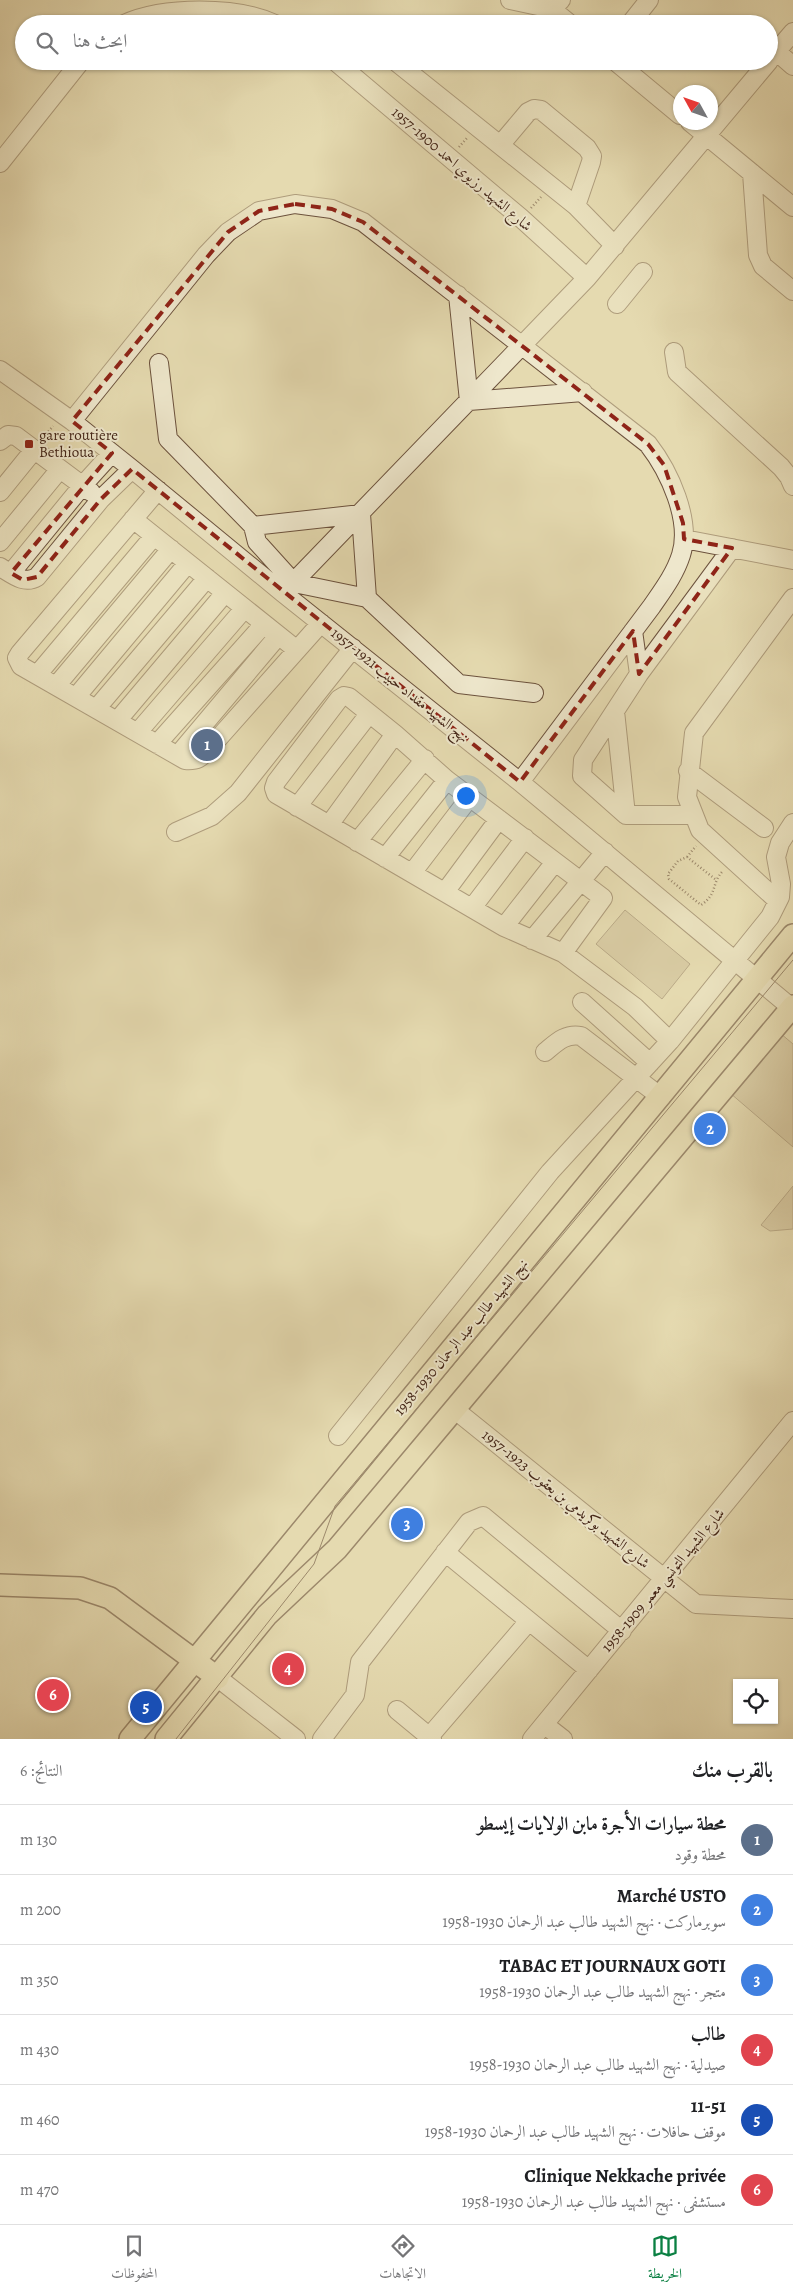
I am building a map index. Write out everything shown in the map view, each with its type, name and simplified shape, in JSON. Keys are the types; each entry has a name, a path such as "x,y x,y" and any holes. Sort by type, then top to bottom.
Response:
{"main road":[{"name":"نهج الشهيد طالب عبد الرحمان 1930-1958","path":"130,1739 194,1659 758,980 793,935"},
{"path":"166,1739 280,1601 320,1567 337,1549 792,1007"},
{"path":"0,1585 80,1588 110,1598 218,1678"}],"street":[{"path":"510,0 551,3 562,15"},
{"path":"637,15 649,0"},
{"path":"158,15 207,12 248,15"},
{"path":"778,50 793,32"},
{"path":"778,61 793,66"},
{"path":"0,163 74,70"},
{"name":"شارع الشهيد رزيوي احمد 1900-1957","path":"346,70 521,218 587,278"},
{"path":"406,70 576,206 614,246"},
{"path":"626,70 673,109"},
{"path":"289,588 587,278 761,70"},
{"path":"501,144 528,112 534,109 541,110 586,148 592,156 576,206"},
{"path":"699,130 793,207"},
{"path":"752,174 758,255 763,266 793,291"},
{"path":"68,418 206,255 228,232 259,211 295,204 332,209 363,222 648,444 664,464 683,523 684,539 681,555 672,576 634,630 520,782"},
{"path":"617,304 643,272"},
{"path":"458,295 469,401"},
{"path":"674,352 677,372 781,467 793,486"},
{"path":"159,363 168,439 253,526 257,542 289,588 367,598 458,684 534,693"},
{"name":"نهج الشهيد مقداد حبيب 1921-1957","path":"0,370 68,418 158,490 289,588 321,623 520,782 792,1007"},
{"path":"469,401 583,392"},
{"path":"0,441 8,435 16,436 102,499"},
{"path":"0,492 34,450"},
{"path":"112,453 5,570 23,580 31,581 37,577 102,499 132,469"},
{"path":"0,542 60,469"},
{"path":"158,490 20,653 17,658 21,666 157,744 194,761 201,758 321,623"},
{"path":"253,526 361,514"},
{"path":"361,514 367,598"},
{"path":"133,519 296,650"},
{"path":"37,675 154,536"},
{"path":"684,539 793,560"},
{"path":"692,815 626,815 582,776 583,760 639,674 732,548"},
{"path":"56,686 171,549"},
{"path":"76,697 188,563"},
{"path":"96,709 207,578"},
{"path":"117,721 225,593"},
{"path":"780,905 700,830 692,815 687,797 688,771 694,733 793,598"},
{"path":"138,732 244,608"},
{"path":"157,744 264,624"},
{"path":"634,630 639,674"},
{"path":"178,755 278,636"},
{"path":"176,832 212,816 238,793 353,648"},
{"path":"563,952 602,901 600,895 447,780 395,734 348,698 344,696 339,699 274,788 276,794 504,927 563,952 635,1007 670,1041"},
{"path":"615,711 626,815"},
{"path":"297,807 369,714"},
{"path":"329,825 395,734"},
{"path":"357,842 425,759"},
{"path":"688,771 764,828"},
{"path":"385,858 447,780"},
{"path":"412,873 470,797"},
{"path":"444,892 499,819"},
{"path":"338,1436 550,1172 670,1041 780,905 781,884 776,857 780,843 793,823"},
{"path":"472,908 525,838"},
{"path":"532,940 605,852"},
{"path":"504,927 555,862"},
{"path":"582,1002 650,1063"},
{"path":"616,1031 635,1007"},
{"path":"545,1052 564,1037 580,1036 661,1096"},
{"name":"شارع الشهيد بوكريدمي بن يعقوب 1923-1957","path":"454,1409 696,1604 793,1609"},
{"name":"شارع الشهيد التونسي معمر 1909-1958","path":"532,1739 666,1579 793,1421"},
{"path":"322,1739 355,1695 360,1662 469,1522 483,1516 622,1631"},
{"path":"445,1552 589,1670"},
{"path":"397,1710 430,1738 529,1621"},
{"path":"218,1678 296,1739"},
{"path":"545,1725 563,1739"}],"path":[{"path":"450,158 478,127"},
{"path":"521,218 551,186"},
{"path":"34,450 68,418"},
{"path":"687,856 716,879 713,894 701,905 669,879 668,874 678,861 687,856"}],"highlighted area":[{"path":"295,204 332,209 363,222 648,444 664,465 683,523 684,539 732,548 639,674 633,631 520,782 132,469 101,499 37,577 23,580 11,573 112,453 72,421 228,232 259,211"}],"shaded area":[{"path":"625,910 690,964 662,999 596,944"},
{"path":"780,1033 793,1044 793,1147 730,1093"},
{"path":"793,1186 793,1229 770,1231 761,1225"}],"tram line":[{"path":"176,1739 314,1564 335,1506 793,960"}],"place":[{"name":"gare routière Bethioua","path":"29,444"},
{"name":"محطة سيارات الأجرة مابن الولايات إيسطو","path":"207,745"},
{"name":"Marché USTO","path":"710,1129"},
{"name":"TABAC ET JOURNAUX GOTI","path":"407,1524"},
{"name":"طالب","path":"288,1669"},
{"name":"Clinique Nekkache privée","path":"53,1695"},
{"name":"11-51","path":"146,1707"}]}
